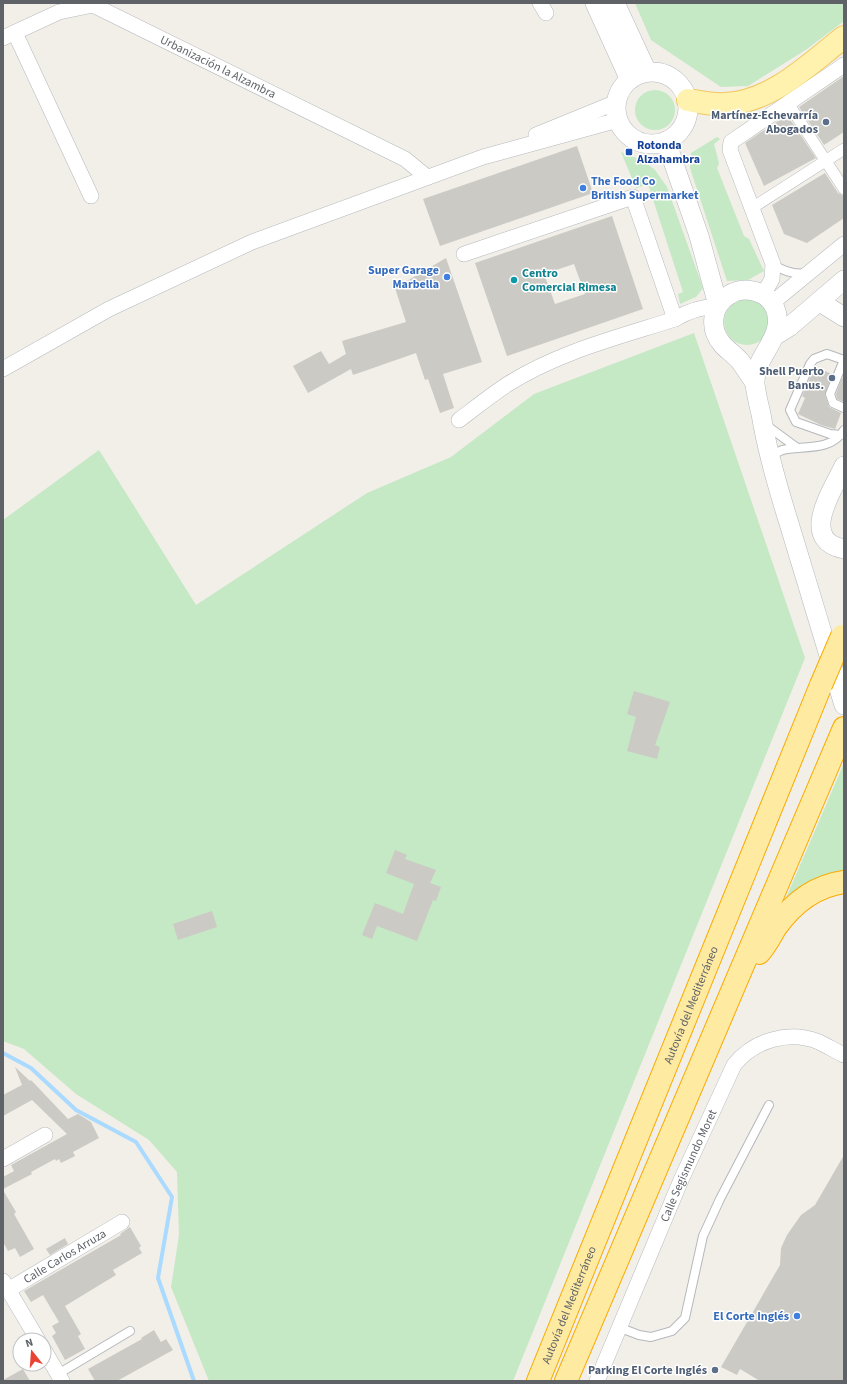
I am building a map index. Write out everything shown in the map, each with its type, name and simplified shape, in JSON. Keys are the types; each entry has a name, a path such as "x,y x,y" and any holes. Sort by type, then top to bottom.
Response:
{"highway":[{"name":"Autovía del Mediterráneo","path":"538,1381 843,633"},
{"path":"566,1381 739,971 842,733"},
{"path":"739,971 761,951 785,914 797,902 816,890 844,882"}],"main road":[{"path":"688,100 725,104 755,98 783,84 844,37"}],"street":[{"path":"595,3 630,80"},
{"path":"615,3 647,72"},
{"name":"Urbanización la Alzambra","path":"9,36 59,12 93,4 405,159 427,177"},
{"path":"9,36 91,196"},
{"path":"768,299 773,264 730,150 731,142 844,66"},
{"path":"647,72 660,72 683,88 688,100 687,120 682,129 666,141 655,144 643,142 624,130 618,111 624,86 630,80 647,72"},
{"path":"788,103 844,189"},
{"path":"3,369 109,309 252,242 484,157 584,114 618,111"},
{"path":"666,141 707,262 717,308 714,330 724,346 732,352 755,383"},
{"path":"752,208 844,149"},
{"path":"464,254 633,197 682,317"},
{"path":"768,299 810,272 844,244"},
{"path":"707,262 722,285 727,289 748,290 768,299 778,316 778,326 773,340 758,368 755,383 771,464 844,705"},
{"path":"732,352 752,354 762,351 844,280"},
{"path":"459,420 508,384 549,363 584,348 682,317 717,308 731,293 739,290"},
{"path":"820,302 844,317"},
{"path":"844,466 821,516 820,525 825,539 830,545 844,549"},
{"name":"Calle Segismundo Moret","path":"597,1381 618,1327 729,1073 740,1058 758,1044 788,1037 818,1042 844,1055"},
{"path":"3,1159 44,1135"},
{"name":"Calle Carlos Arruza","path":"6,1285 122,1222"},
{"path":"6,1285 33,1332"},
{"path":"52,1364 60,1378"}],"lane":[{"path":"773,264 784,270 797,274 810,272"},
{"path":"842,433 830,434 796,422 790,410 810,364 814,359 827,354 844,360 830,394 833,403 844,408"},
{"path":"762,421 796,447"},
{"path":"771,464 773,456 777,453 796,447 816,448 828,445 842,433"},
{"path":"618,1327 639,1335 651,1337 672,1331 685,1318 703,1236 720,1199 769,1105"},
{"path":"60,1378 130,1331"}],"green space":[{"path":"635,3 844,3 844,21 807,49 748,86 721,87 651,40"},
{"path":"659,90 666,93 672,99 675,110 674,118 666,127 659,130 651,130 644,127 636,118 635,106 638,99 647,91"},
{"path":"717,137 720,139 714,144 719,163 717,168 744,236 749,239 764,271 748,280 727,281 690,168 691,153"},
{"path":"621,152 644,161 655,170 667,187 703,288 696,297 680,304 678,294 683,292 648,184 636,188"},
{"path":"747,299 760,303 766,309 770,322 766,335 760,341 747,345 734,341 728,335 724,322 728,309 734,303"},
{"path":"694,333 805,658 513,1381 209,1381 171,1287 179,1235 177,1172 149,1140 76,1094 24,1049 3,1041 3,520 99,450 196,605 367,493 451,457 534,394"},
{"path":"844,763 844,878 783,905"}],"building":[{"path":"844,76 844,132 824,145 799,107"},
{"path":"787,115 816,158 764,186 745,143"},
{"path":"577,146 593,193 440,246 423,199"},
{"path":"825,173 838,193 844,196 844,218 807,243 784,234 772,205"},
{"name":"Centro Comercial Rimesa","path":"612,216 643,309 507,356 475,263","holes":["574,264 585,294 555,304 544,274"]},
{"path":"446,258 482,362 443,374 454,408 440,413 428,379 425,380 416,353 353,375 351,369 308,393 293,366 321,351 329,364 346,354 342,341 406,322 395,288"},
{"path":"818,368 832,374 825,395 829,407 841,413 835,429 821,425 798,414 805,398 802,396 814,369 817,370"},
{"path":"842,378 844,379 844,402 837,399 836,394"},
{"path":"634,691 670,702 655,745 660,747 657,759 627,751 636,717 627,714"},
{"path":"395,850 407,855 405,859 436,870 430,883 441,887 436,901 433,900 417,941 377,926 372,939 362,935 375,903 403,914 414,884 386,873"},
{"path":"212,911 217,927 178,940 173,924"},
{"path":"15,1067 30,1081 31,1080 68,1119 78,1114 91,1122 99,1138 73,1152 75,1156 61,1163 59,1159 56,1161 55,1159 31,1172 32,1174 3,1189 3,1177 14,1171 11,1165 67,1134 32,1100 3,1116 3,1095 22,1085"},
{"name":"El Corte Inglés","path":"844,1155 844,1381 760,1381 740,1369 737,1375 721,1367 780,1265 781,1248 787,1235 801,1215 815,1205"},
{"path":"3,1190 16,1212 14,1214 34,1249 20,1257 15,1248 8,1251 3,1242"},
{"path":"130,1227 141,1246 139,1248 142,1253 113,1270 116,1275 65,1306 81,1334 78,1336 85,1349 65,1360 52,1336 56,1333 52,1326 59,1322 43,1295 31,1302 24,1291 121,1235 120,1234"},
{"path":"65,1238 68,1244 50,1255 46,1249"},
{"path":"154,1330 161,1342 166,1339 173,1350 117,1381 95,1381 88,1369 142,1339 141,1338"},
{"path":"18,1372 25,1372 30,1381 3,1381"}],"waterway":[{"path":"3,1053 31,1068 76,1110 136,1142 172,1197 158,1278 194,1381"}],"place":[{"name":"Martínez-Echevarría Abogados","path":"826,122"},
{"name":"Rotonda Alzahambra","path":"629,152"},
{"name":"The Food Co British Supermarket","path":"583,188"},
{"name":"Super Garage Marbella","path":"447,277"},
{"name":"Centro Comercial Rimesa","path":"514,280"},
{"name":"Shell Puerto Banus.","path":"832,378"},
{"name":"El Corte Inglés","path":"797,1316"},
{"name":"Parking El Corte Inglés","path":"715,1370"}]}
